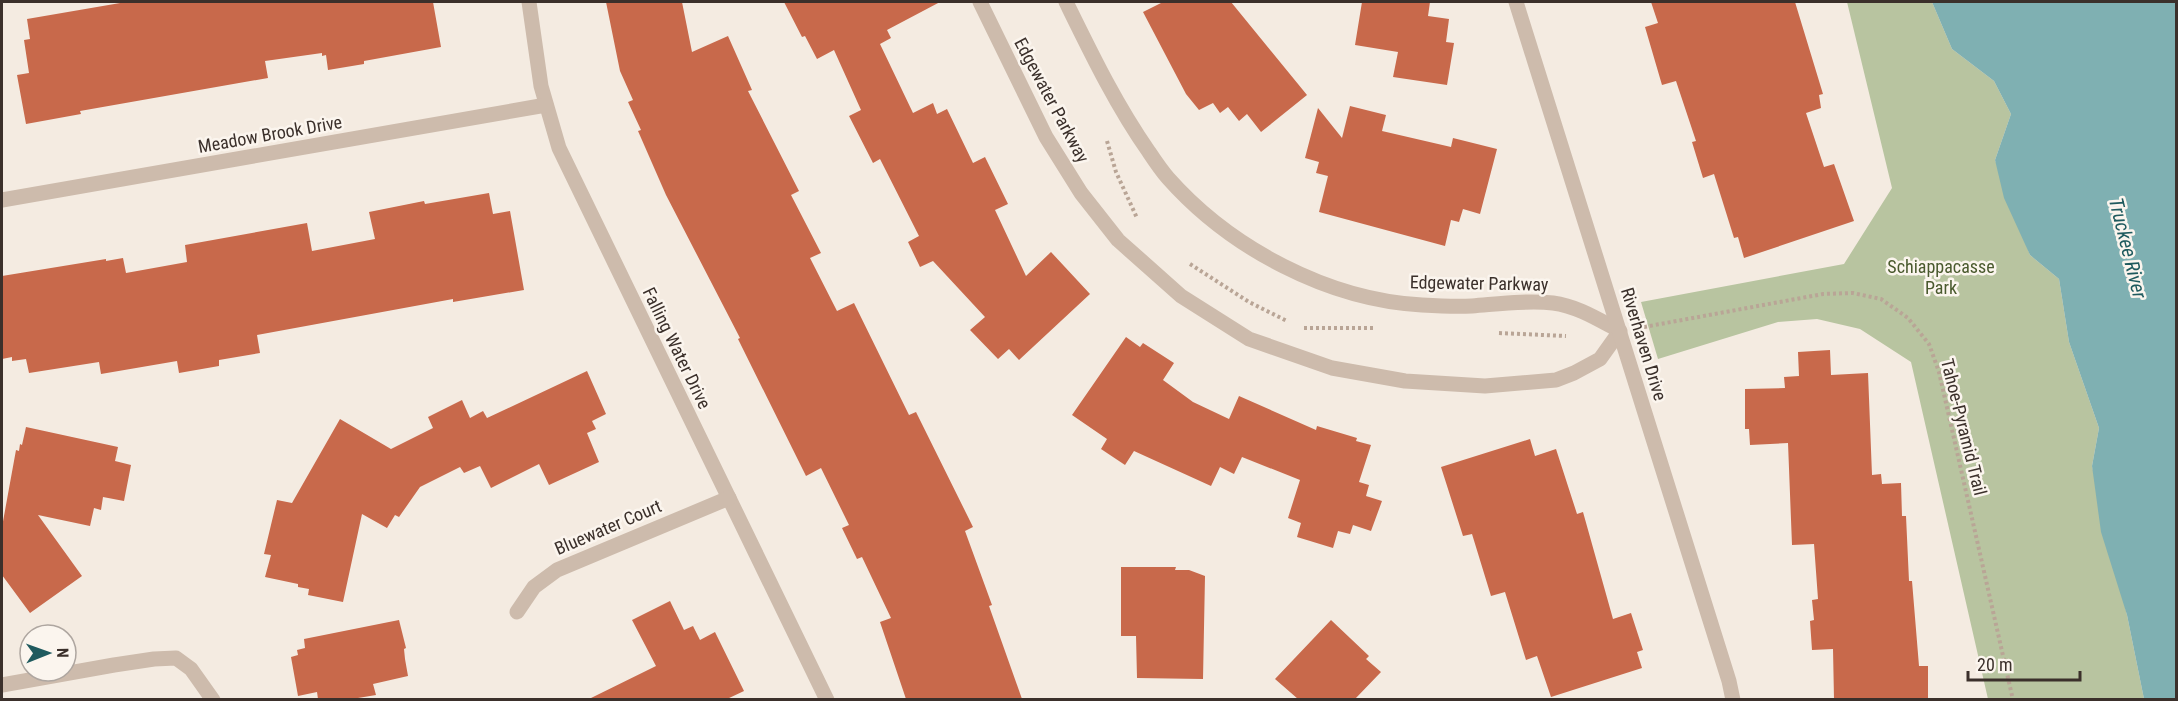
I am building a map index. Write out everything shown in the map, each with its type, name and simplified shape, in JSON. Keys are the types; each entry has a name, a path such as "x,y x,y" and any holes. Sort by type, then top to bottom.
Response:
{"street":[{"name":"Falling Water Drive","path":"530,2 541,86 563,158 826,699"},
{"name":"Edgewater Parkway","path":"981,2 1047,137 1081,193 1118,240 1181,296 1249,339 1332,368 1405,381 1485,386 1556,380 1574,373 1600,358 1620,331 1577,309 1554,303 1419,305 1373,298 1318,282 1272,262 1212,220 1167,178 1127,121 1066,2"},
{"name":"Riverhaven Drive","path":"1516,2 1726,669 1733,699"},
{"name":"Meadow Brook Drive","path":"2,200 546,105"},
{"name":"Bluewater Court","path":"517,612 534,587 556,570 729,498"},
{"path":"2,685 114,665 176,658 191,669 213,699"}],"path":[{"name":"Tahoe-Pyramid Trail","path":"1620,331 1823,294 1853,293 1881,299 1908,318 1929,344 1939,372 2013,699"}],"green space":[{"name":"Schiappacasse Park","path":"1847,2 1932,2 1952,49 1994,81 2011,114 1995,160 2030,255 2059,279 2069,342 2099,428 2092,466 2144,699 1988,699 1911,362 1860,329 1817,319 1778,322 1658,359 1641,302 1844,264 1892,188"}],"water":[{"name":"Truckee River","path":"1932,2 2176,2 2176,699 2144,699 2127,615 2101,532 2092,466 2099,428 2069,342 2059,279 2030,255 2004,198 1995,160 2011,114 1994,81 1952,49"}],"building":[{"path":"126,2 433,2 441,47 328,70 326,55 322,56 322,53 265,61 268,78 80,111 81,114 26,124 17,75 29,73 24,40 30,39 27,19"},
{"path":"606,2 682,2 692,52 728,36 752,90 748,91 799,191 791,195 821,253 810,258 837,311 854,303 909,415 916,412 973,527 965,531 1022,699 906,699 880,622 891,618 862,557 857,559 842,528 849,525 821,468 806,476 738,339 740,338 666,195 638,131 641,130 628,102 633,100 620,71"},
{"path":"784,2 940,2 887,30 891,38 880,44 913,113 933,103 937,114 947,109 973,163 985,157 1008,204 995,210 1026,276 1051,252 1090,294 1019,360 1009,349 998,359 970,330 985,317 933,261 920,267 908,242 919,236 880,159 873,163 849,116 861,110 834,50 817,59 805,36 802,37"},
{"path":"1163,2 1231,2 1307,95 1261,132 1247,114 1239,121 1228,107 1220,113 1213,103 1199,110 1186,94 1143,12"},
{"path":"1362,2 1430,2 1428,16 1449,19 1446,42 1454,43 1447,85 1393,77 1398,52 1355,45"},
{"path":"1651,2 1795,2 1823,94 1819,95 1821,108 1806,113 1824,167 1834,164 1854,221 1744,258 1738,237 1734,238 1714,174 1703,178 1692,142 1696,141 1676,81 1662,85 1645,27 1658,23"},
{"path":"1350,106 1386,115 1382,131 1451,147 1453,138 1497,149 1480,214 1463,209 1459,222 1451,220 1445,246 1319,212 1328,176 1316,173 1319,162 1305,158 1318,108 1342,138"},
{"path":"489,193 493,214 510,211 524,290 453,302 453,299 257,335 260,353 219,360 219,366 179,373 177,361 101,374 99,362 29,373 26,359 12,361 12,357 2,359 2,276 123,258 126,273 187,262 185,245 307,223 312,251 375,239 369,212 424,201 425,204"},
{"path":"1126,337 1140,347 1143,343 1174,363 1163,380 1193,402 1229,419 1239,396 1316,430 1317,426 1357,438 1356,441 1371,445 1359,482 1369,485 1366,496 1382,501 1371,531 1353,525 1350,534 1338,531 1333,548 1297,537 1301,523 1288,518 1300,480 1242,457 1234,474 1220,467 1211,486 1134,451 1125,465 1101,449 1107,439 1072,415"},
{"path":"1830,350 1831,375 1868,373 1872,475 1881,474 1882,484 1901,483 1902,516 1906,516 1909,581 1912,581 1919,666 1928,666 1928,699 1834,699 1833,649 1812,650 1810,621 1814,620 1812,600 1818,599 1814,544 1792,545 1788,443 1750,445 1749,429 1745,429 1745,389 1785,388 1784,377 1799,376 1798,352"},
{"path":"587,371 606,414 592,421 596,429 587,433 599,462 549,485 539,464 491,488 480,466 464,473 460,467 420,487 399,517 395,515 387,528 362,514 343,602 308,595 309,589 298,587 298,584 265,577 271,555 264,554 277,500 292,503 340,419 391,449 433,428 428,417 462,400 470,418 483,411 487,418"},
{"path":"26,427 118,447 115,461 131,465 124,501 103,497 101,510 94,508 90,526 38,515 82,576 30,613 2,575 2,527 16,450 19,451 20,444 22,445"},
{"path":"1530,439 1535,456 1556,449 1577,514 1583,512 1613,619 1631,613 1643,650 1637,652 1642,668 1551,697 1537,656 1526,660 1505,592 1491,596 1472,534 1463,536 1441,467"},
{"path":"1121,567 1176,567 1175,570 1189,570 1205,576 1203,679 1137,678 1136,636 1121,636"},
{"path":"670,601 684,630 693,626 700,640 715,632 744,691 727,699 589,699 656,666 632,620"},
{"path":"399,620 406,648 404,649 408,676 373,684 376,695 352,699 318,699 317,692 298,696 291,657 298,655 297,650 305,648 304,639"},
{"path":"1331,620 1369,656 1366,659 1381,672 1355,699 1298,699 1275,679"}]}
